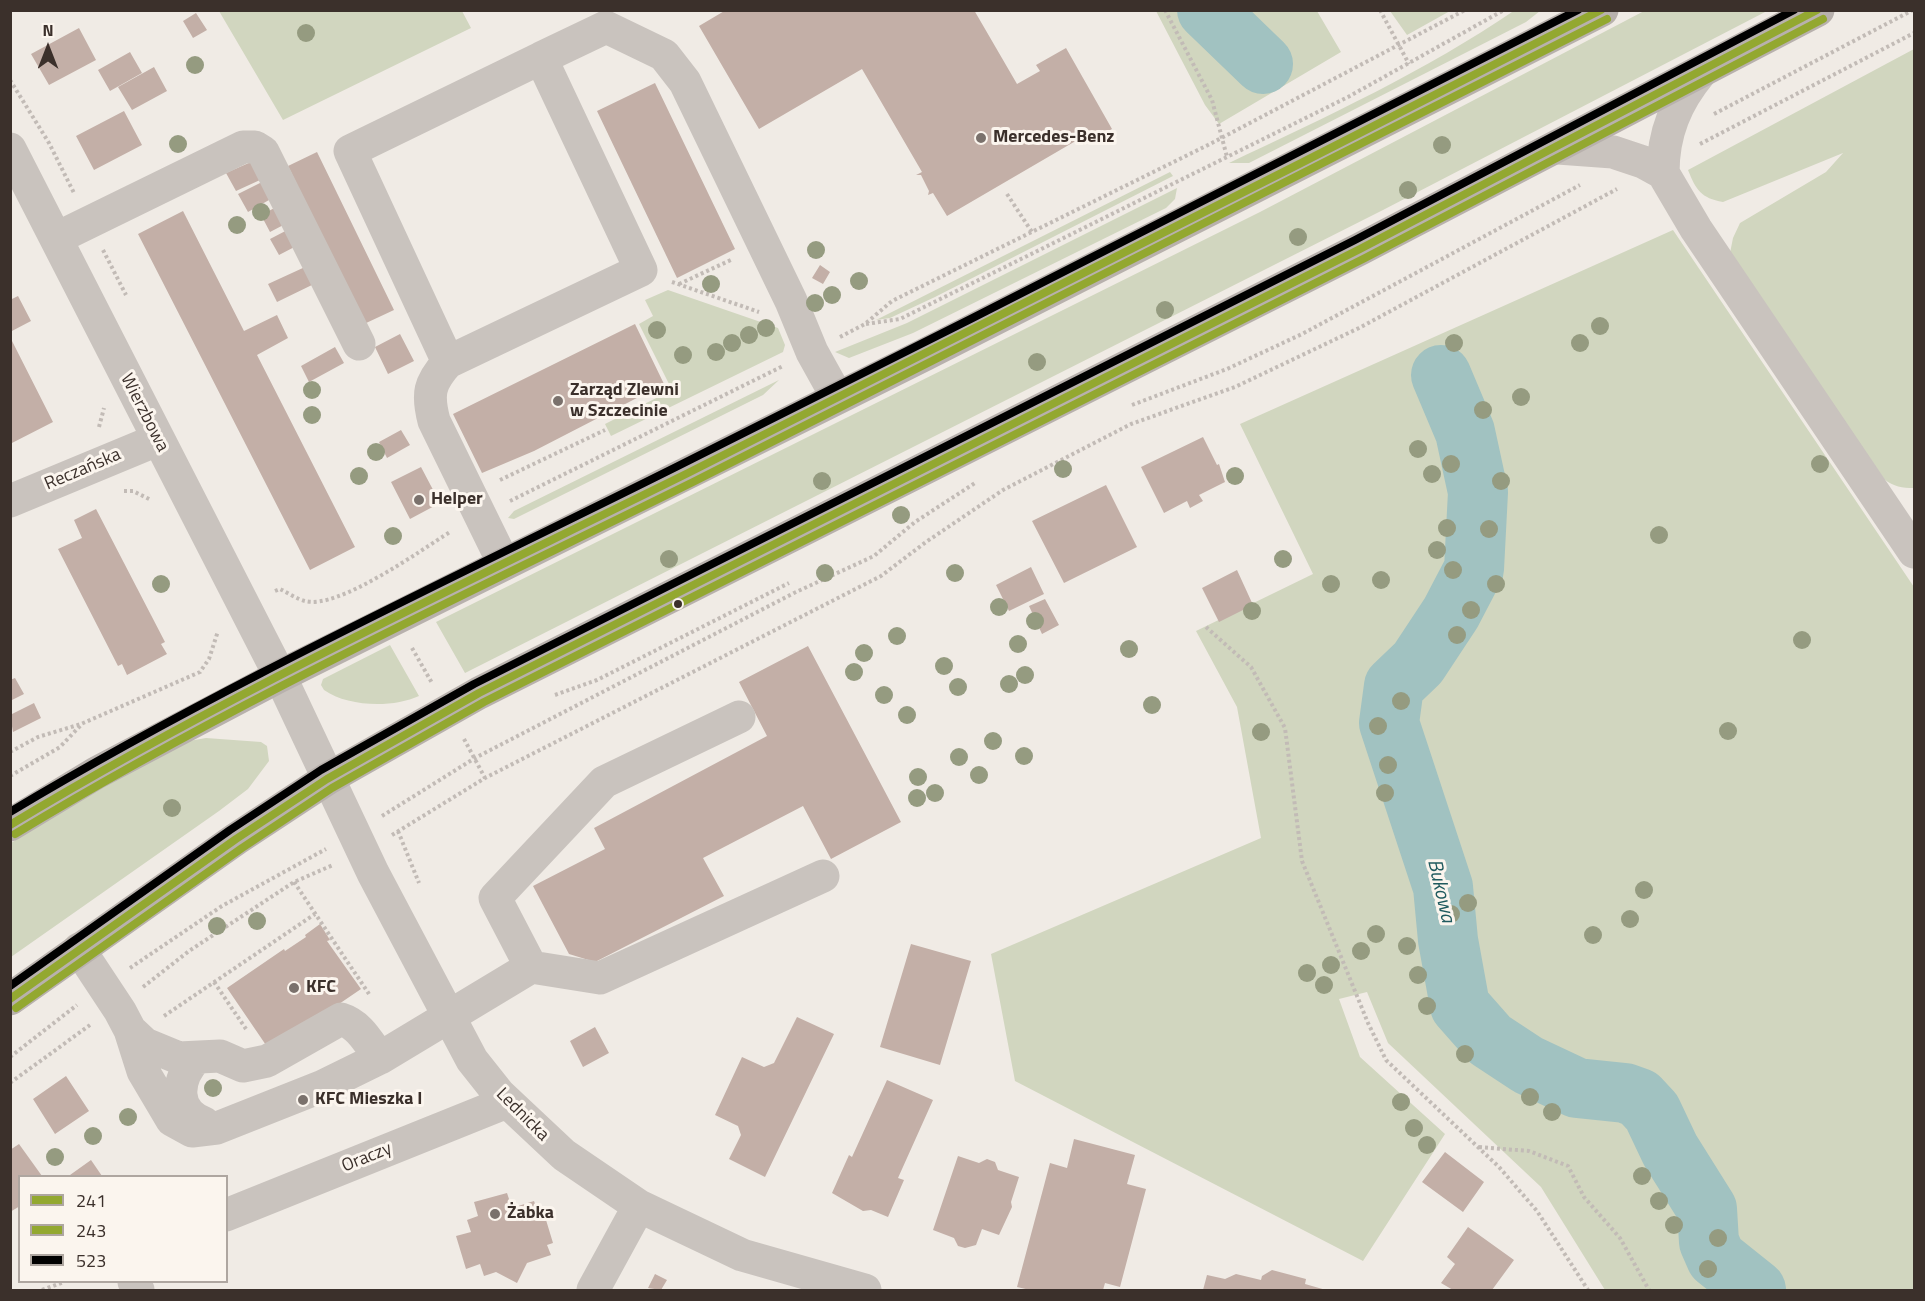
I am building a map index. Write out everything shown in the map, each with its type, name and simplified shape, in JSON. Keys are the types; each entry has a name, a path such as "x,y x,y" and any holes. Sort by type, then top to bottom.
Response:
{"main road":[{"path":"10,825 96,773 280,676 837,397 1564,22 1602,10"},
{"path":"10,999 327,779 479,693 1557,148 1818,10"}],"street":[{"path":"448,362 350,150 606,27 664,55 686,82 791,301 812,352 837,397"},
{"path":"504,564 434,421 429,402 434,378 448,362 640,270 541,58"},
{"path":"1701,72 1678,104 1661,161 1696,229 1914,552"},
{"path":"57,238 243,147 255,147 264,152 359,344"},
{"path":"1557,148 1576,147 1661,161"},
{"name":"Wierzbowa","path":"10,149 57,238 157,440 280,676 327,779"},
{"name":"Reczańska","path":"10,501 157,440"},
{"path":"531,967 495,898 604,782 739,717"},
{"name":"Lednicka","path":"327,779 448,1018 472,1060 507,1102 564,1155 639,1206 742,1255 865,1290"},
{"path":"79,949 130,1030 143,1071 172,1120 192,1131 217,1128 323,1086 380,1058 531,967 600,978 823,876"},
{"path":"130,1030 145,1044 179,1058 220,1056 243,1066 267,1061 340,1019 352,1022 360,1029 380,1058"},
{"path":"196,1058 185,1069 180,1084 183,1105 192,1116 217,1128"},
{"name":"Oraczy","path":"228,1214 507,1102"},
{"path":"593,1290 639,1206"}],"path":[{"path":"1165,10 1212,100 1227,157"},
{"path":"1380,10 1410,64"},
{"path":"838,338 865,324 892,301 1221,139 1465,10"},
{"path":"865,324 900,319 1410,64 1504,10"},
{"path":"388,837 484,778 881,576 926,542 1014,485 1131,424 1235,387 1359,328 1661,161 1913,10"},
{"path":"1661,161 1914,33"},
{"path":"1122,409 1227,369 1302,334 1582,183"},
{"path":"1007,194 1032,232"},
{"path":"679,284 737,257"},
{"path":"640,270 768,315"},
{"path":"270,594 280,589 306,602 331,601 376,578 480,516 789,363"},
{"path":"98,432 105,409 100,399"},
{"path":"505,478 605,430"},
{"path":"384,815 475,758 794,593 874,556 915,522 979,481"},
{"path":"376,578 381,588"},
{"path":"545,699 597,680 789,583"},
{"path":"10,752 38,737 81,724 200,672 208,659 221,624"},
{"path":"1206,627 1251,667 1285,728 1302,861 1368,1023 1386,1060 1478,1146 1537,1211 1588,1290"},
{"path":"411,644 437,692"},
{"path":"10,776 60,747 81,724"},
{"path":"462,736 484,778"},
{"path":"121,974 222,906 329,847"},
{"path":"135,993 189,951 294,882 322,868 343,862"},
{"path":"294,882 373,999"},
{"path":"130,1030 148,1026 315,914"},
{"path":"214,982 267,1061"},
{"path":"10,1057 86,999"},
{"path":"10,1083 100,1018"},
{"path":"1478,1146 1529,1152 1568,1166 1584,1197 1620,1238 1649,1290"},
{"path":"42,1290 59,1283"}],"green space":[{"path":"1515,10 1540,11 1526,22 1249,163 1229,163 1411,73"},
{"path":"1646,10 1767,11 1383,210 465,673 436,622 1260,212"},
{"path":"219,11 462,11 471,28 283,120"},
{"path":"1156,11 1317,11 1341,52 1219,124 1205,105"},
{"path":"1390,11 1450,11 1407,35"},
{"path":"1914,49 1914,488 1906,488 1891,484 1884,479 1730,253 1733,238 1740,223 1826,172 1843,153 1723,202 1709,198 1700,192 1688,170"},
{"path":"1170,172 1173,176 935,297 890,318 876,320"},
{"path":"1177,188 1175,199 1166,208 913,333 849,358 835,352 907,323"},
{"path":"1673,230 1914,587 1914,1290 1605,1290 1541,1187 1388,1043 1367,992 1339,999 1360,1057 1445,1134 1363,1261 1015,1081 991,954 1261,838 1237,707 1196,631 1313,574 1240,424"},
{"path":"668,290 778,328 785,345 783,352 611,436 605,424 672,390 639,324 653,316 645,300"},
{"path":"779,380 763,395 514,519 508,518 514,511"},
{"path":"390,645 419,696 397,703 371,704 345,700 324,690 321,685 323,679"},
{"path":"206,738 261,742 267,746 269,761 248,789 11,957 11,843 75,802 189,741"}],"building":[{"path":"726,10 974,10 1017,84 1040,71 1036,65 1066,48 1112,129 1083,145 1079,139 947,216 933,193 928,195 929,191 921,175 916,175 922,172 862,69 759,129 699,26"},
{"path":"196,13 207,30 193,38 183,21"},
{"path":"79,28 96,60 49,85 31,54"},
{"path":"130,52 142,73 110,91 98,70"},
{"path":"154,67 167,91 132,110 118,87"},
{"path":"655,83 735,249 677,278 597,111"},
{"path":"124,111 142,145 94,170 76,136"},
{"path":"317,152 394,310 364,324 288,166"},
{"path":"251,162 260,180 236,191 226,173"},
{"path":"266,180 276,196 248,212 238,194"},
{"path":"284,203 293,220 270,232 261,215"},
{"path":"183,211 244,331 277,315 288,338 257,355 355,547 310,570 138,234"},
{"path":"295,226 304,242 279,255 270,239"},
{"path":"820,265 830,272 823,284 812,278"},
{"path":"305,267 314,284 277,302 268,284"},
{"path":"18,296 31,321 10,332 10,300"},
{"path":"635,324 664,384 534,451 482,473 453,414"},
{"path":"400,334 414,361 388,374 375,347"},
{"path":"10,337 53,422 10,444"},
{"path":"335,347 344,363 309,382 301,366"},
{"path":"401,430 410,445 387,458 379,442"},
{"path":"1203,437 1217,465 1219,464 1225,482 1199,495 1203,501 1190,508 1187,501 1164,513 1141,467"},
{"path":"421,467 440,503 410,519 391,482"},
{"path":"1106,485 1137,547 1064,583 1032,521"},
{"path":"96,509 165,642 161,644 167,654 127,675 122,664 118,666 58,549 82,538 74,520"},
{"path":"1031,567 1044,594 1009,611 996,585"},
{"path":"1237,570 1253,605 1219,622 1202,588"},
{"path":"1045,599 1059,625 1042,634 1029,606"},
{"path":"808,646 901,822 831,859 803,806 703,858 724,896 595,962 569,954 533,886 605,849 594,828 767,736 739,682"},
{"path":"15,678 24,694 10,701 10,680"},
{"path":"34,703 41,718 13,732 10,715"},
{"name":"KFC","path":"320,924 330,940 327,941 361,989 270,1051 227,988 284,949 285,951 306,937 305,935"},
{"path":"911,944 971,961 940,1065 880,1047"},
{"path":"797,1017 834,1034 765,1177 729,1159 741,1135 738,1126 715,1115 742,1057 764,1067 774,1063"},
{"path":"595,1027 609,1053 583,1067 570,1041"},
{"path":"66,1076 89,1111 55,1134 33,1099"},
{"path":"887,1080 933,1100 898,1178 904,1180 888,1217 871,1210 863,1211 832,1193 849,1155 852,1157"},
{"path":"1074,1139 1135,1155 1127,1184 1146,1189 1120,1287 1105,1283 1103,1290 1030,1290 1017,1287 1050,1163 1067,1168"},
{"path":"19,1144 41,1175 18,1175 18,1207 10,1212 10,1150"},
{"path":"1445,1152 1484,1182 1463,1212 1422,1182"},
{"path":"958,1156 979,1163 987,1159 995,1162 998,1170 1019,1177 1011,1202 1012,1207 999,1235 982,1229 976,1245 965,1248 958,1246 954,1238 933,1230"},
{"path":"91,1160 101,1175 70,1175"},
{"path":"507,1193 512,1208 534,1201 538,1212 543,1210 553,1243 547,1245 551,1255 527,1263 517,1283 496,1272 484,1276 480,1264 466,1269 456,1236 471,1232 467,1220 478,1216 474,1202"},
{"path":"1468,1227 1514,1260 1492,1290 1453,1290 1441,1283 1455,1264 1447,1257"},
{"path":"1272,1270 1306,1279 1305,1284 1326,1290 1203,1290 1207,1275 1225,1279 1236,1274 1261,1280 1262,1276"},
{"path":"655,1274 667,1280 661,1290 648,1288"}],"waterway":[{"name":"Bukowa","path":"1207,10 1263,64"},
{"name":"Bukowa","path":"1441,375 1465,432 1478,492 1474,569 1451,613 1418,663 1394,686 1389,723 1443,887 1448,940 1460,1006 1490,1040 1528,1065 1577,1088 1625,1093 1639,1098 1652,1112 1670,1150 1707,1209 1709,1242 1716,1258 1756,1290"}],"transit line":[{"name":"523","path":"10,812 91,765 257,675 903,353 1578,10"},
{"name":"241","path":"10,825 92,777 260,685 917,358 1601,10"},
{"name":"523","path":"10,986 230,830 321,770 474,684 1355,240 1794,10"},
{"name":"241","path":"10,999 236,839 327,779 479,693 1360,249 1817,10"},
{"name":"243","path":"15,834 97,786 265,694 1036,310 1607,19"},
{"name":"243","path":"16,1008 242,848 332,788 484,702 1365,258 1823,19"}],"place":[{"name":"Mercedes-Benz","path":"981,138"},
{"name":"Zarząd Zlewni w Szczecinie","path":"558,401"},
{"name":"Helper","path":"419,500"},
{"name":"KFC","path":"294,988"},
{"name":"KFC Mieszka I","path":"303,1100"},
{"name":"Żabka","path":"495,1214"}]}
